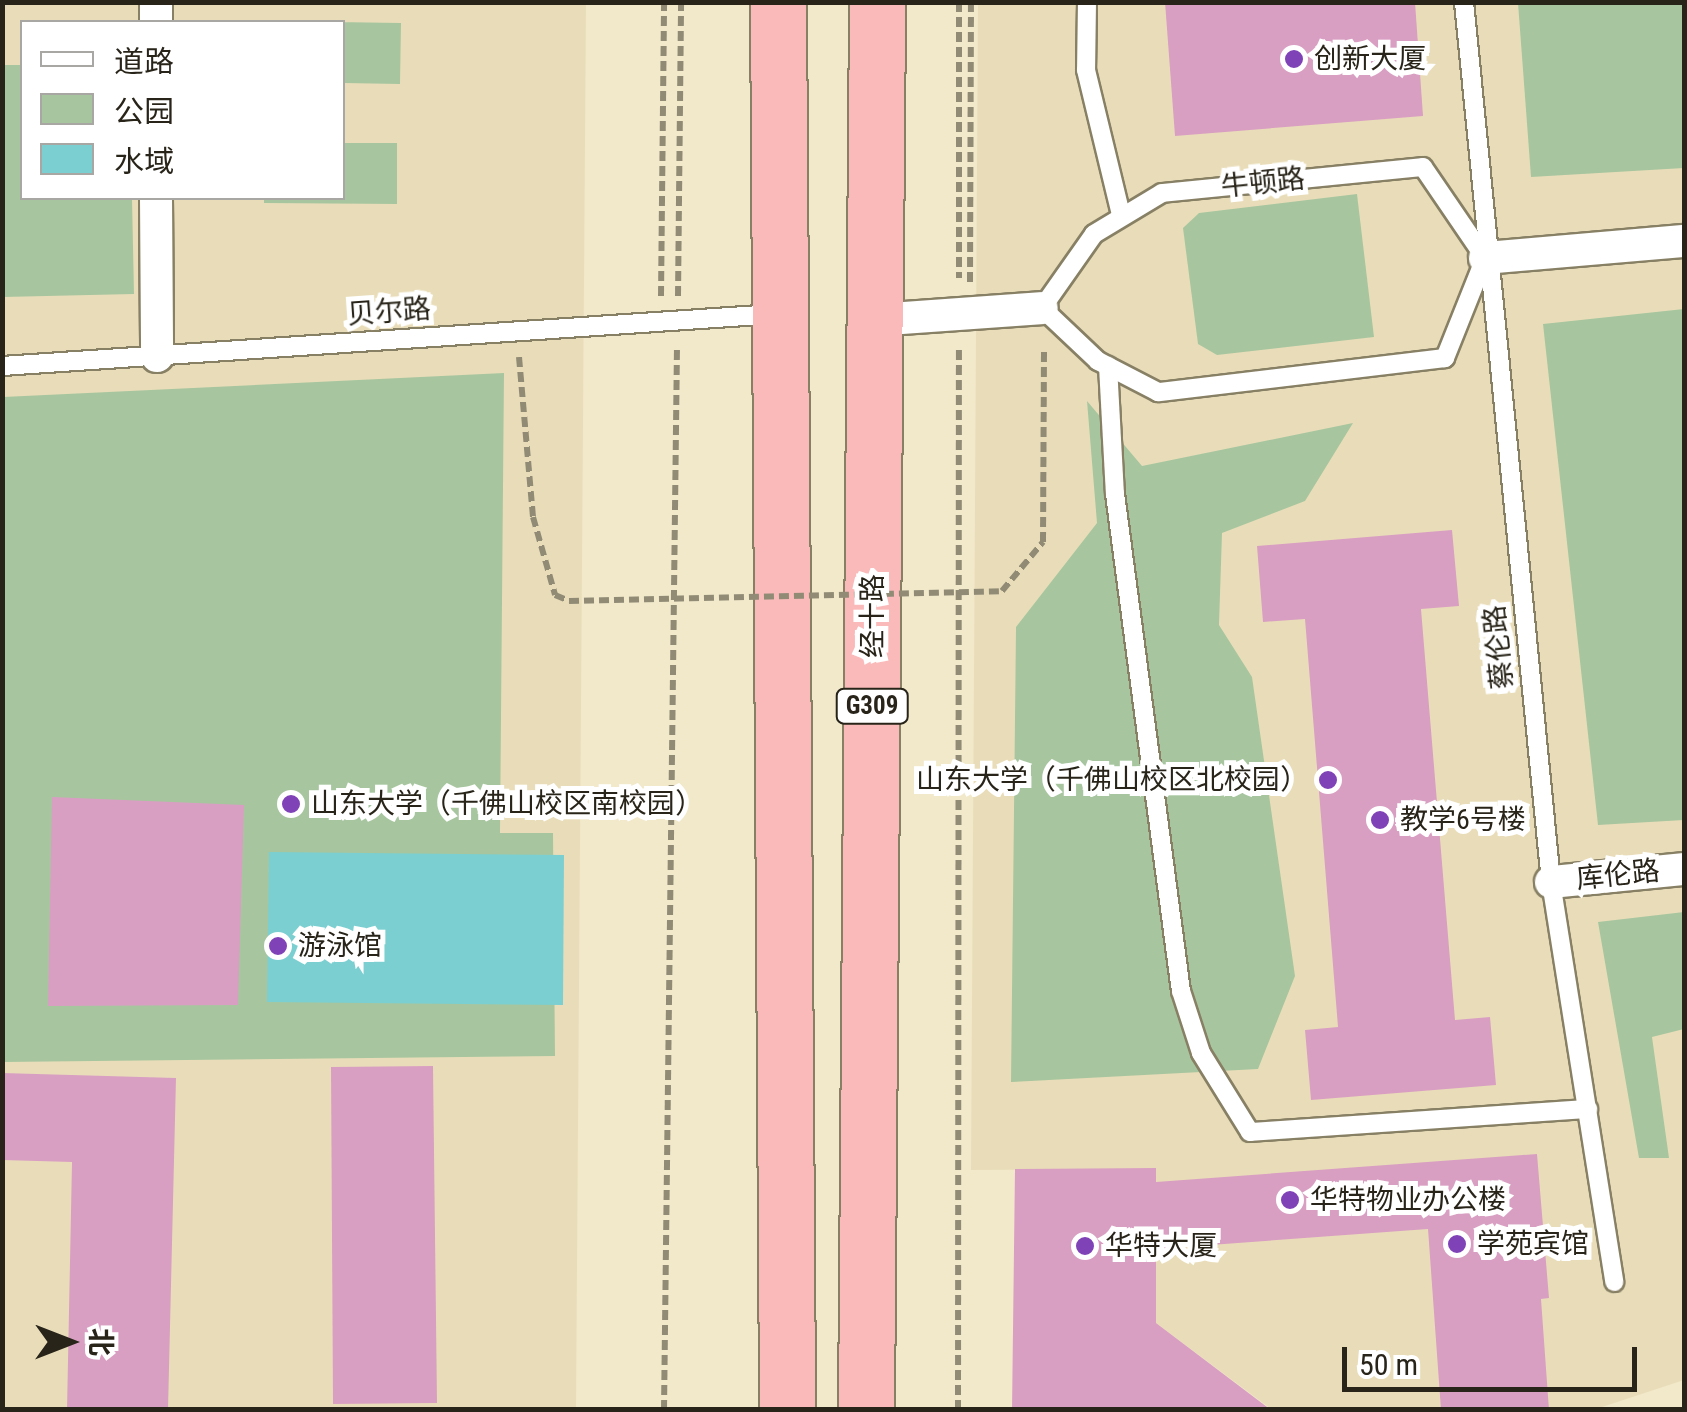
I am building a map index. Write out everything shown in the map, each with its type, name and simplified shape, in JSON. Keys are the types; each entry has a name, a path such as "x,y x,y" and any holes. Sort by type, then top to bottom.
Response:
{"highway":[{"path":"778,2 787,1410"},
{"name":"经十路","path":"866,1410 877,2"}],"street":[{"path":"156,200 156,356"},
{"path":"1485,258 1684,241"},
{"path":"875,320 1042,308"},
{"name":"库伦路","path":"1551,882 1684,869"}],"lane":[{"path":"1087,2 1086,70 1120,215"},
{"name":"蔡伦路","path":"1464,2 1485,258 1551,882 1614,1282"},
{"name":"牛顿路","path":"1042,308 1094,234 1120,215 1162,194 1423,166 1485,258"},
{"path":"1042,308 1108,366 1158,392 1445,358 1485,258"},
{"name":"贝尔路","path":"2,366 779,314"},
{"path":"1108,366 1115,494 1180,991 1202,1053 1250,1132 1588,1109"}],"path":[{"path":"664,2 669,321 664,1410"},
{"path":"669,321 682,2"},
{"path":"959,2 964,314"},
{"path":"958,1410 964,314 971,2"},
{"path":"518,331 532,517 555,595 569,601 1002,592 1043,542 1048,426 1042,308"}],"shaded area":[{"name":"山东大学（千佛山校区南校园）","path":"3,3 586,3 576,1409 3,1410"},
{"name":"山东大学（千佛山校区北校园）","path":"978,3 1684,3 1684,1380 1596,1409 1271,1409 1156,1323 1156,1169 971,1170"}],"green space":[{"path":"1518,3 1684,3 1684,168 1531,177"},
{"path":"345,22 401,23 400,84 345,83"},
{"path":"3,65 20,65 20,200 132,200 134,294 3,297"},
{"path":"345,143 397,143 397,204 264,203 345,200"},
{"path":"1357,194 1374,337 1217,355 1198,344 1183,228 1199,213"},
{"path":"1684,309 1684,820 1598,825 1543,324"},
{"path":"504,373 500,833 553,833 555,1056 3,1062 3,397"},
{"path":"1087,401 1142,466 1353,423 1305,501 1222,533 1219,625 1252,677 1295,976 1258,1069 1011,1082 1016,627 1097,523"},
{"path":"1684,912 1684,1029 1652,1037 1669,1158 1639,1158 1598,922"}],"water":[{"path":"269,852 564,855 563,1005 267,1002"}],"building":[{"name":"创新大厦","path":"1165,2 1415,2 1423,116 1175,136"},
{"name":"教学6号楼","path":"1452,530 1459,606 1421,609 1455,1020 1490,1017 1496,1085 1311,1100 1305,1030 1338,1027 1305,619 1263,622 1257,546"},
{"path":"52,797 244,805 238,1005 48,1006"},
{"path":"433,1066 437,1403 333,1404 331,1067"},
{"path":"2,1073 176,1078 168,1410 67,1410 72,1162 2,1160"},
{"path":"1537,1154 1549,1298 1541,1299 1549,1410 1441,1410 1428,1229 1156,1249 1156,1323 1271,1410 1012,1410 1015,1169 1156,1168 1156,1182"}],"place":[{"name":"创新大厦","path":"1294,59"},
{"name":"山东大学（千佛山校区北校园）","path":"1328,780"},
{"name":"山东大学（千佛山校区南校园）","path":"291,804"},
{"name":"教学6号楼","path":"1380,820"},
{"name":"游泳馆","path":"278,946"},
{"name":"华特物业办公楼","path":"1290,1200"},
{"name":"学苑宾馆","path":"1457,1244"},
{"name":"华特大厦","path":"1085,1246"}]}
